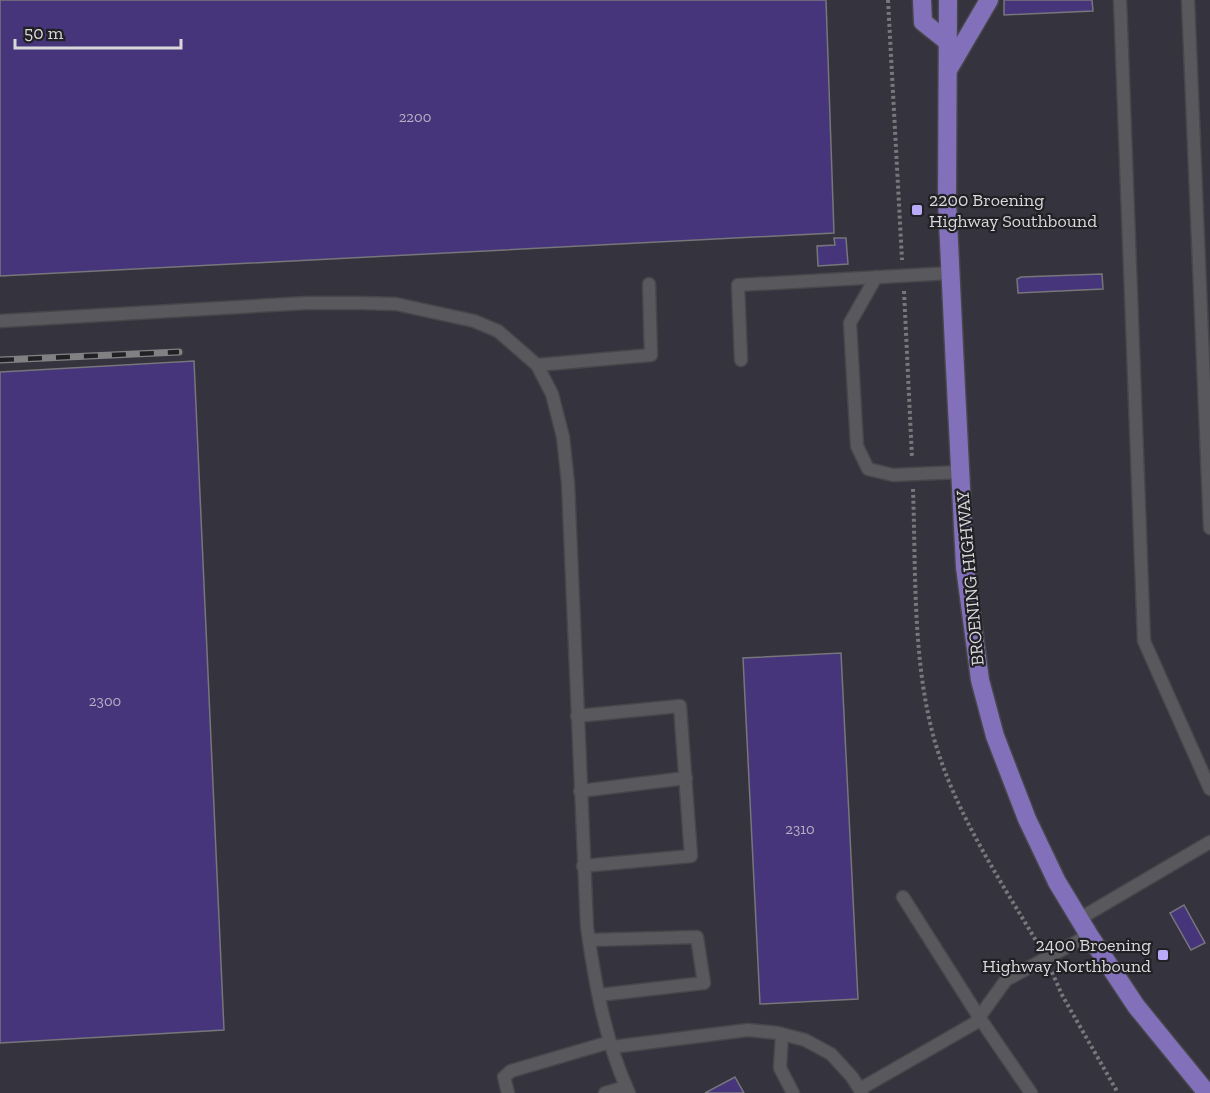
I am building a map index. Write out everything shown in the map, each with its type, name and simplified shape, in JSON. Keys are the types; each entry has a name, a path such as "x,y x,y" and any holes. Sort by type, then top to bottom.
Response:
{"main road":[{"path":"922,0 923,22 948,42"},
{"name":"BROENING HIGHWAY","path":"948,0 947,200 965,567 980,680 995,736 1027,819 1057,882 1136,1006 1207,1093"},
{"path":"948,70 989,0"}],"lane":[{"path":"1120,0 1144,641 1210,789"},
{"path":"1188,0 1210,528"},
{"path":"741,360 738,285 951,273"},
{"path":"876,278 850,323 856,446 868,469 893,475 961,472"},
{"path":"537,365 651,355 649,284"},
{"path":"0,321 307,303 396,304 474,321 498,331 537,365 552,394 564,449 568,483 583,866 589,940 611,1045 628,1090 605,1093"},
{"path":"577,716 680,706 691,856 583,866"},
{"path":"580,791 686,778"},
{"path":"1079,919 1210,842"},
{"path":"903,897 979,1017 1031,1093"},
{"path":"508,1093 504,1077 511,1071 611,1045 748,1030 782,1034 805,1040 831,1054 852,1077 861,1091 975,1023 1006,980 1089,935"},
{"path":"589,940 697,937 704,983 599,995"},
{"path":"782,1034 780,1068 793,1093"}],"shaded area":[{"path":"0,0 1210,0 1210,1093 0,1093"}],"building":[{"path":"0,0 826,0 834,233 0,276"},
{"path":"1004,0 1092,0 1093,11 1004,15"},
{"path":"834,238 846,238 848,264 818,266 817,246 835,245"},
{"path":"1102,274 1103,289 1018,293 1017,279 1021,277"},
{"path":"194,361 224,1030 0,1043 0,372"},
{"path":"841,653 858,999 760,1004 743,658"},
{"path":"1184,905 1205,943 1191,950 1170,913"},
{"path":"735,1077 744,1093 705,1093"}],"railway":[{"path":"0,360 179,352"}],"place":[{"name":"2200 Broening Highway Southbound","path":"917,210"},
{"name":"2400 Broening Highway Northbound","path":"1163,955"}]}
